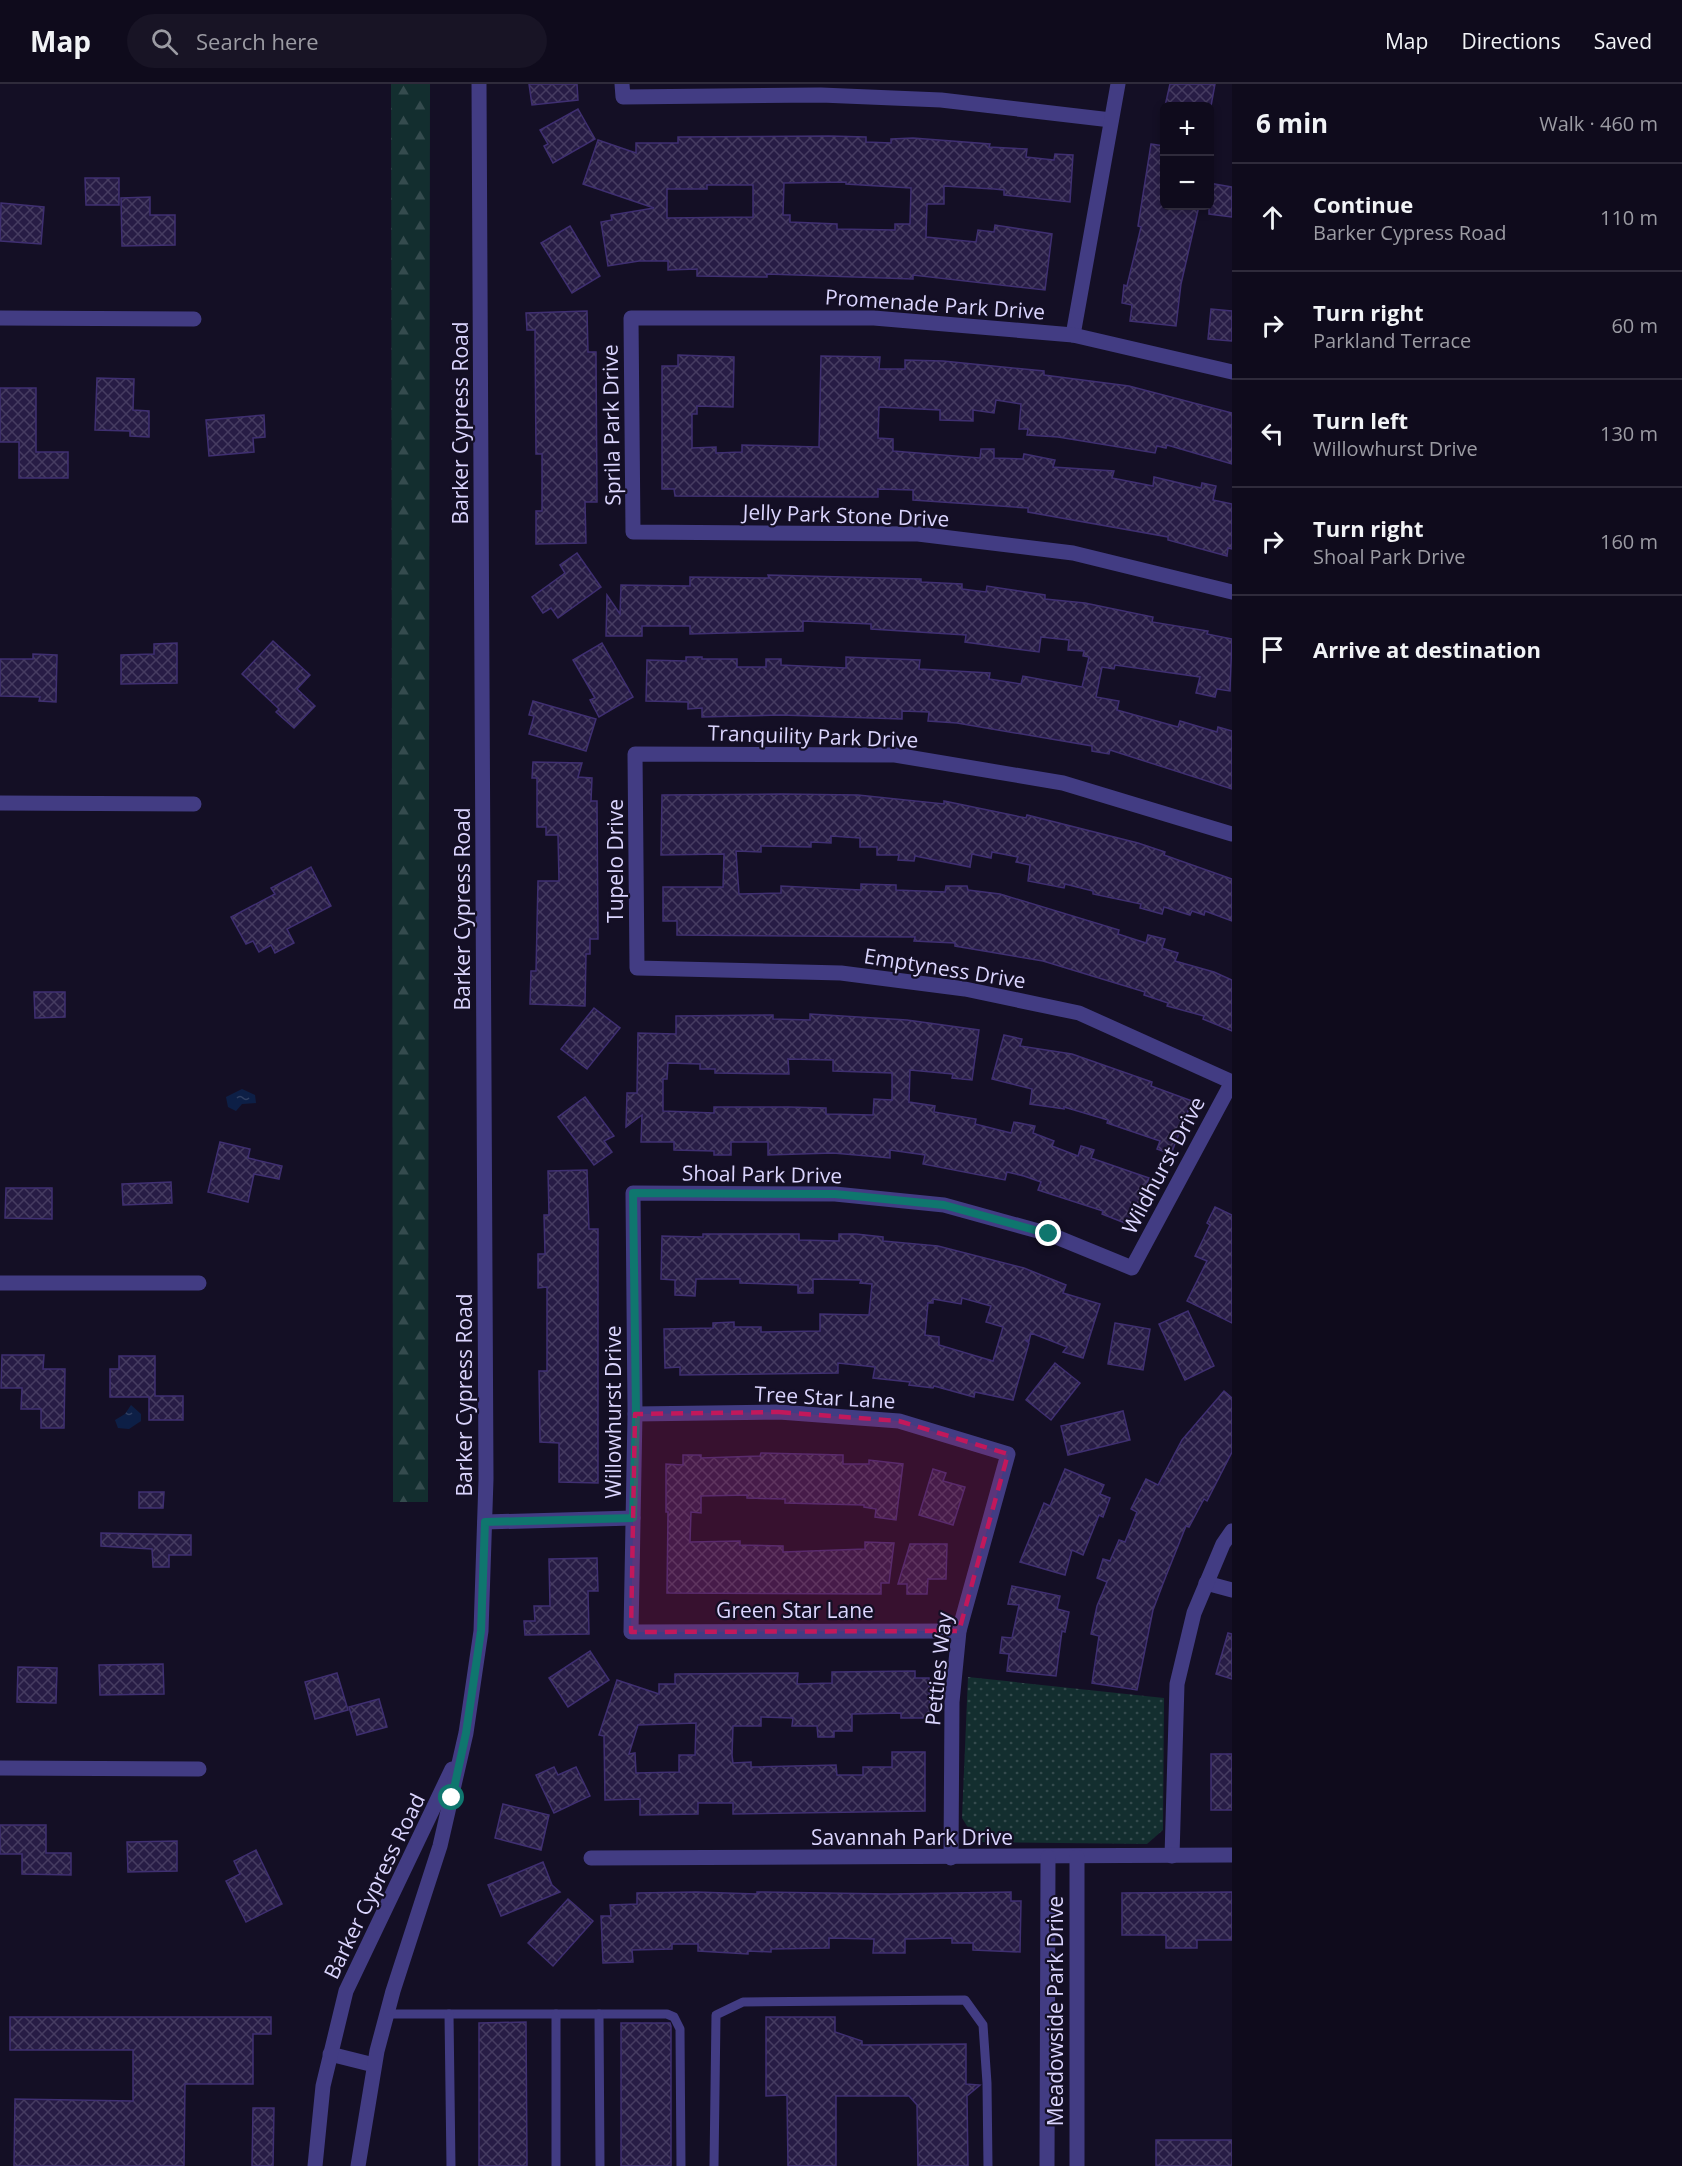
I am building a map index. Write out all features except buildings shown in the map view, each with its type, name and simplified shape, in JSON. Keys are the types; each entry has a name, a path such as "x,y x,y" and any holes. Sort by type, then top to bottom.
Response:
{"street":[{"name":"Barker Cypress Road","path":"358,2166 374,2065 387,2014 440,1846 466,1733 481,1631 485,1522 479,84"},
{"path":"1073,335 1118,84"},
{"path":"623,90 941,100 1111,120"},
{"path":"0,318 194,319"},
{"name":"Promenade Park Drive","path":"631,318 874,318 1073,335 1232,372"},
{"name":"Sprila Park Drive","path":"631,318 633,532"},
{"name":"Jelly Park Stone Drive","path":"633,532 918,534 1073,554 1232,592"},
{"name":"Tranquility Park Drive","path":"636,754 895,755 1063,783 1232,834"},
{"name":"Tupelo Drive","path":"636,754 637,968"},
{"path":"0,803 195,804"},
{"name":"Emptyness Drive","path":"637,968 841,973 965,988 1079,1013 1232,1082"},
{"name":"Wildhurst Drive","path":"1132,1269 1232,1082"},
{"name":"Shoal Park Drive","path":"633,1193 835,1194 944,1205 1049,1234 1132,1269"},
{"name":"Willowhurst Drive","path":"631,1632 636,1414 633,1193"},
{"path":"0,1282 199,1283"},
{"name":"Tree Star Lane","path":"636,1414 779,1412 899,1421 1008,1454"},
{"name":"Petties Way","path":"951,1858 952,1702 959,1631 1008,1454"},
{"path":"485,1522 633,1518"},
{"path":"1172,1856 1177,1684 1194,1613 1223,1544 1232,1531"},
{"path":"1206,1583 1232,1590"},
{"name":"Green Star Lane","path":"631,1632 959,1631"},
{"name":"Barker Cypress Road","path":"315,2166 330,2054 346,1991 436,1806 466,1733"},
{"path":"0,1768 199,1769"},
{"name":"Savannah Park Drive","path":"591,1858 1232,1855"},
{"name":"Meadowside Park Drive","path":"1047,2166 1048,1857"},
{"name":"Meadowside Park Drive","path":"1077,1857 1077,2166"},
{"path":"330,2054 374,2065"},
{"path":"1047,2099 1076,2097"}],"lane":[{"path":"714,2166 716,2015 743,2002 953,2000 964,2000 983,2025 987,2083 988,2166"},
{"path":"387,2014 668,2014 674,2017 680,2029 681,2166"},
{"path":"449,2014 451,2166"},
{"path":"556,2014 556,2166"},
{"path":"600,2014 600,2166"}],"highlighted area":[{"path":"779,1412 899,1421 1008,1454 959,1631 631,1632 635,1414"}],"green space":[{"path":"391,84 430,84 428,1502 393,1502"},
{"path":"968,1677 1164,1698 1163,1830 1147,1844 977,1842 962,1818"}],"water":[{"path":"242,1089 255,1095 256,1103 242,1104 236,1111 228,1107 226,1097"},
{"path":"131,1405 141,1414 141,1421 129,1429 118,1428 115,1420 125,1414"}],"route":[{"path":"452,1798 466,1733 481,1631 485,1522 633,1518 636,1414 633,1193 835,1194 944,1205 1049,1234"}]}
